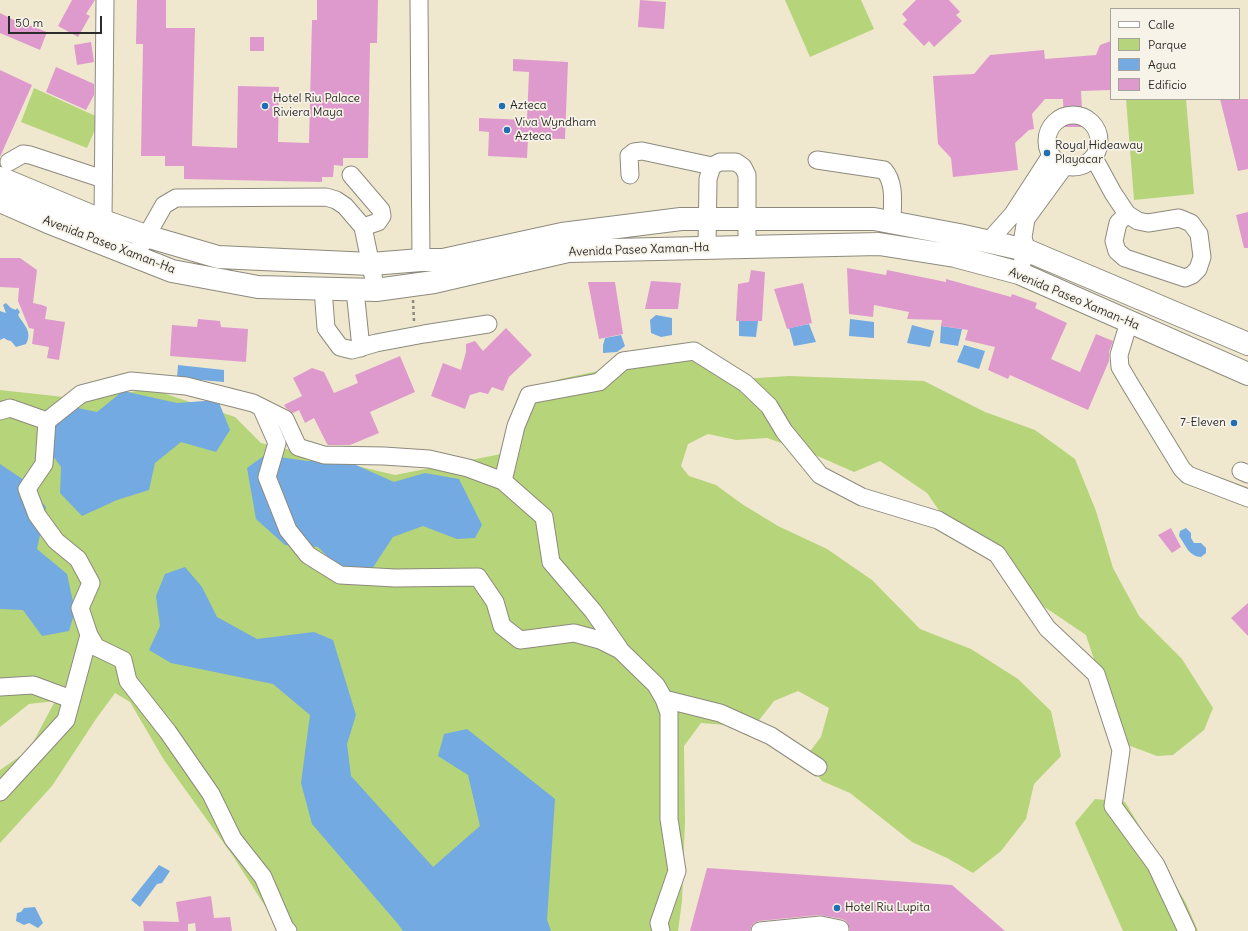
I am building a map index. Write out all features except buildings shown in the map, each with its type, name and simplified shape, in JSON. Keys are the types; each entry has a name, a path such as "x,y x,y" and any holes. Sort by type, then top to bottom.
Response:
{"main road":[{"name":"Avenida Paseo Xaman-Ha","path":"7,170 102,221 146,236 218,257 371,264 421,260 443,260 565,242 681,219 874,219 892,223 957,245 1248,374"},
{"name":"Avenida Paseo Xaman-Ha","path":"0,201 48,222 172,271 258,287 376,290 434,282 565,242 707,248 879,244 957,245 988,242 1026,250 1248,344"}],"street":[{"path":"102,221 105,118 105,0"},
{"path":"419,0 421,260"},
{"path":"1065,115 1076,115 1081,116 1095,126 1100,142 1094,158 1080,167 1057,162 1046,140 1051,125 1065,115"},
{"path":"630,175 629,156 634,152 642,151 712,166 720,162 736,162 743,167 747,175 747,247"},
{"path":"7,170 24,154 103,178"},
{"path":"1094,158 1113,193 1127,214 1138,221 1148,223 1179,218 1191,223 1199,234 1202,257 1198,269 1192,275 1185,278 1125,258 1117,251 1114,241 1118,223 1127,214"},
{"path":"816,160 884,170 889,176 892,190 892,223"},
{"path":"988,242 1057,162"},
{"path":"1019,273 1026,250 1023,236 1026,219 1057,162"},
{"path":"707,248 708,179 712,166"},
{"path":"351,175 381,210 382,216 378,222 363,227"},
{"path":"134,256 164,205 176,198 326,197 336,200 345,206 363,227 376,290"},
{"path":"323,289 326,328 340,347 352,350 376,343 488,324"},
{"path":"355,290 361,348"},
{"path":"1129,322 1119,355 1120,367 1182,469 1188,475 1248,498"},
{"path":"503,481 516,426 529,395 598,382 623,361 694,351 745,383 769,406 784,431 820,475 862,497 938,520 997,554 1047,628 1096,674 1121,750 1113,806 1156,865 1187,931"},
{"path":"288,931 285,928 263,877 233,839 211,794 203,782 168,732 128,681 123,660 96,647 89,635 80,608 91,583 78,559 56,541 37,515 27,489 44,464 47,421 81,394 131,381 186,386 253,403 285,419 298,447 324,455 384,456 429,459 468,468 503,481 544,517 551,562 593,611 620,650 656,685 664,699 669,713 669,819 677,871 659,923 661,931"},
{"path":"261,407 277,443 267,477 288,530 308,555 340,576 395,578 478,577 495,602 502,626 520,640 574,633 600,640 620,650"},
{"path":"0,411 10,408 47,421"},
{"path":"0,792 66,720 89,635"},
{"path":"0,687 33,685 71,699"},
{"path":"664,699 720,713 771,736 818,767"},
{"path":"760,931 821,925 840,929"}],"green space":[{"path":"785,0 861,0 874,29 810,57"},
{"path":"34,88 100,118 87,148 21,122"},
{"path":"1126,100 1186,100 1194,194 1134,200"},
{"path":"701,357 741,379 789,376 924,381 985,412 1035,430 1075,459 1096,511 1113,568 1139,616 1182,659 1213,708 1204,730 1173,755 1157,756 1125,744 1109,705 1086,635 1040,604 1001,548 947,522 927,493 880,461 854,472 813,454 767,438 736,440 708,434 688,444 681,466 689,476 716,485 742,504 778,526 827,549 872,580 920,629 971,649 1018,679 1051,711 1061,756 1034,784 1026,819 1001,851 973,873 947,858 912,842 850,793 822,781 804,759 821,737 829,708 798,691 774,701 756,724 738,726 701,723 684,746 685,821 682,901 678,931 281,931 233,856 164,760 130,702 115,693 52,786 0,843 0,770 29,750 55,701 29,704 0,727 0,390 82,399 151,389 235,417 261,443 395,475 501,454 519,396 560,379 632,364"},
{"path":"1095,799 1125,802 1186,903 1198,931 1123,931 1075,823"}],"water":[{"path":"6,303 11,308 16,310 17,308 20,312 18,315 25,325 29,336 26,344 16,347 11,341 4,338 0,340 0,311 6,313 3,305"},
{"path":"656,315 672,318 672,335 661,337 651,333 650,320"},
{"path":"850,319 874,322 874,338 849,336"},
{"path":"739,321 758,321 756,337 739,336"},
{"path":"809,324 816,342 794,346 789,328"},
{"path":"912,325 934,331 930,347 907,343"},
{"path":"941,326 962,329 958,346 940,343"},
{"path":"621,335 625,346 617,352 603,353 605,338"},
{"path":"964,345 985,351 979,369 957,362"},
{"path":"178,365 224,370 224,382 177,378"},
{"path":"123,391 177,403 218,400 230,430 216,452 181,442 155,463 149,490 117,500 82,516 60,493 61,467 48,449 49,420 68,406 97,412"},
{"path":"265,455 307,461 349,462 394,482 425,473 459,479 482,525 475,538 457,539 423,526 393,537 366,578 349,578 318,547 285,545 256,519 247,468"},
{"path":"0,464 21,478 46,507 37,549 67,574 75,611 69,631 42,636 23,610 0,609"},
{"path":"1186,528 1191,533 1191,538 1194,543 1201,543 1206,548 1206,553 1201,557 1193,555 1179,536 1180,531"},
{"path":"185,567 202,587 217,617 257,639 314,632 333,640 356,715 347,744 351,776 433,867 480,826 468,775 438,756 444,734 467,729 555,799 547,920 551,931 403,931 312,824 301,783 310,715 273,684 171,663 149,650 160,626 156,596 165,574"},
{"path":"159,865 170,871 162,883 157,884 140,907 131,900"},
{"path":"35,907 43,923 38,928 29,923 24,925 16,921 17,913 21,912 24,908"}],"place":[{"name":"Hotel Riu Palace Riviera Maya","path":"265,106"},
{"name":"Azteca","path":"502,106"},
{"name":"Viva Wyndham Azteca","path":"507,130"},
{"name":"Royal Hideaway Playacar","path":"1047,153"},
{"name":"7-Eleven","path":"1234,423"},
{"name":"Hotel Riu Lupita","path":"837,908"}]}
